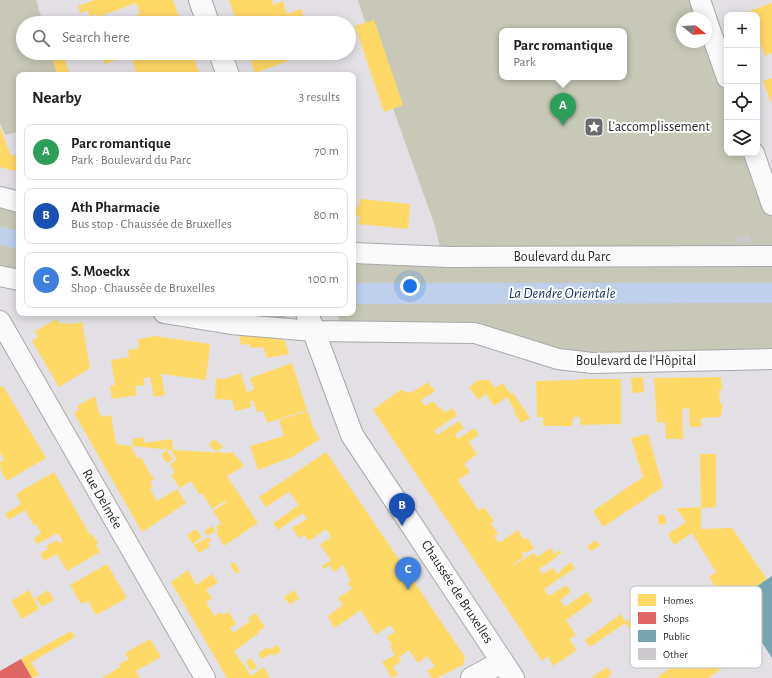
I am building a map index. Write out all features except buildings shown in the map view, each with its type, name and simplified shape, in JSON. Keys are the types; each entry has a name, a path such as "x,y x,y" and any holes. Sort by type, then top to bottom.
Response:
{"street":[{"path":"200,0 206,16"},
{"path":"700,0 704,12"},
{"path":"712,35 724,69"},
{"path":"223,60 227,72"},
{"path":"755,156 772,205"},
{"path":"0,197 16,201"},
{"name":"Boulevard du Parc","path":"356,253 449,256 772,256"},
{"path":"0,276 16,279"},
{"name":"Boulevard de l'Hôpital","path":"182,316 231,324 310,321 475,333 558,359 592,363 772,359"},
{"name":"Rue Delmée","path":"0,321 205,678"},
{"name":"Chaussée de Bruxelles","path":"310,321 352,435 508,670"},
{"path":"472,678 508,670"}],"green space":[{"path":"0,0 36,0 41,16 16,16 16,60 55,60 58,68 57,72 16,72 16,133 5,135 0,123"},
{"path":"358,0 700,0 704,12 676,12 676,48 710,48 724,73 724,156 755,156 772,205 772,359 592,363 500,341 342,327 338,316 356,316 356,264 454,262 442,256 435,226 391,103"},
{"path":"0,203 16,206 16,230 0,227"},
{"path":"0,244 16,248 16,275 0,271"},
{"path":"227,316 284,316 286,319 279,321 276,317 249,319"}],"water":[{"path":"0,227 16,230 16,248 0,244"},
{"name":"La Dendre Orientale","path":"356,283 772,283 772,303 356,304"}],"place":[{"name":"Parc romantique","path":"563,126"},
{"name":"L'accomplissement","path":"594,127"},
{"name":"Ath Pharmacie","path":"402,526"},
{"name":"S. Moeckx","path":"408,590"}]}
